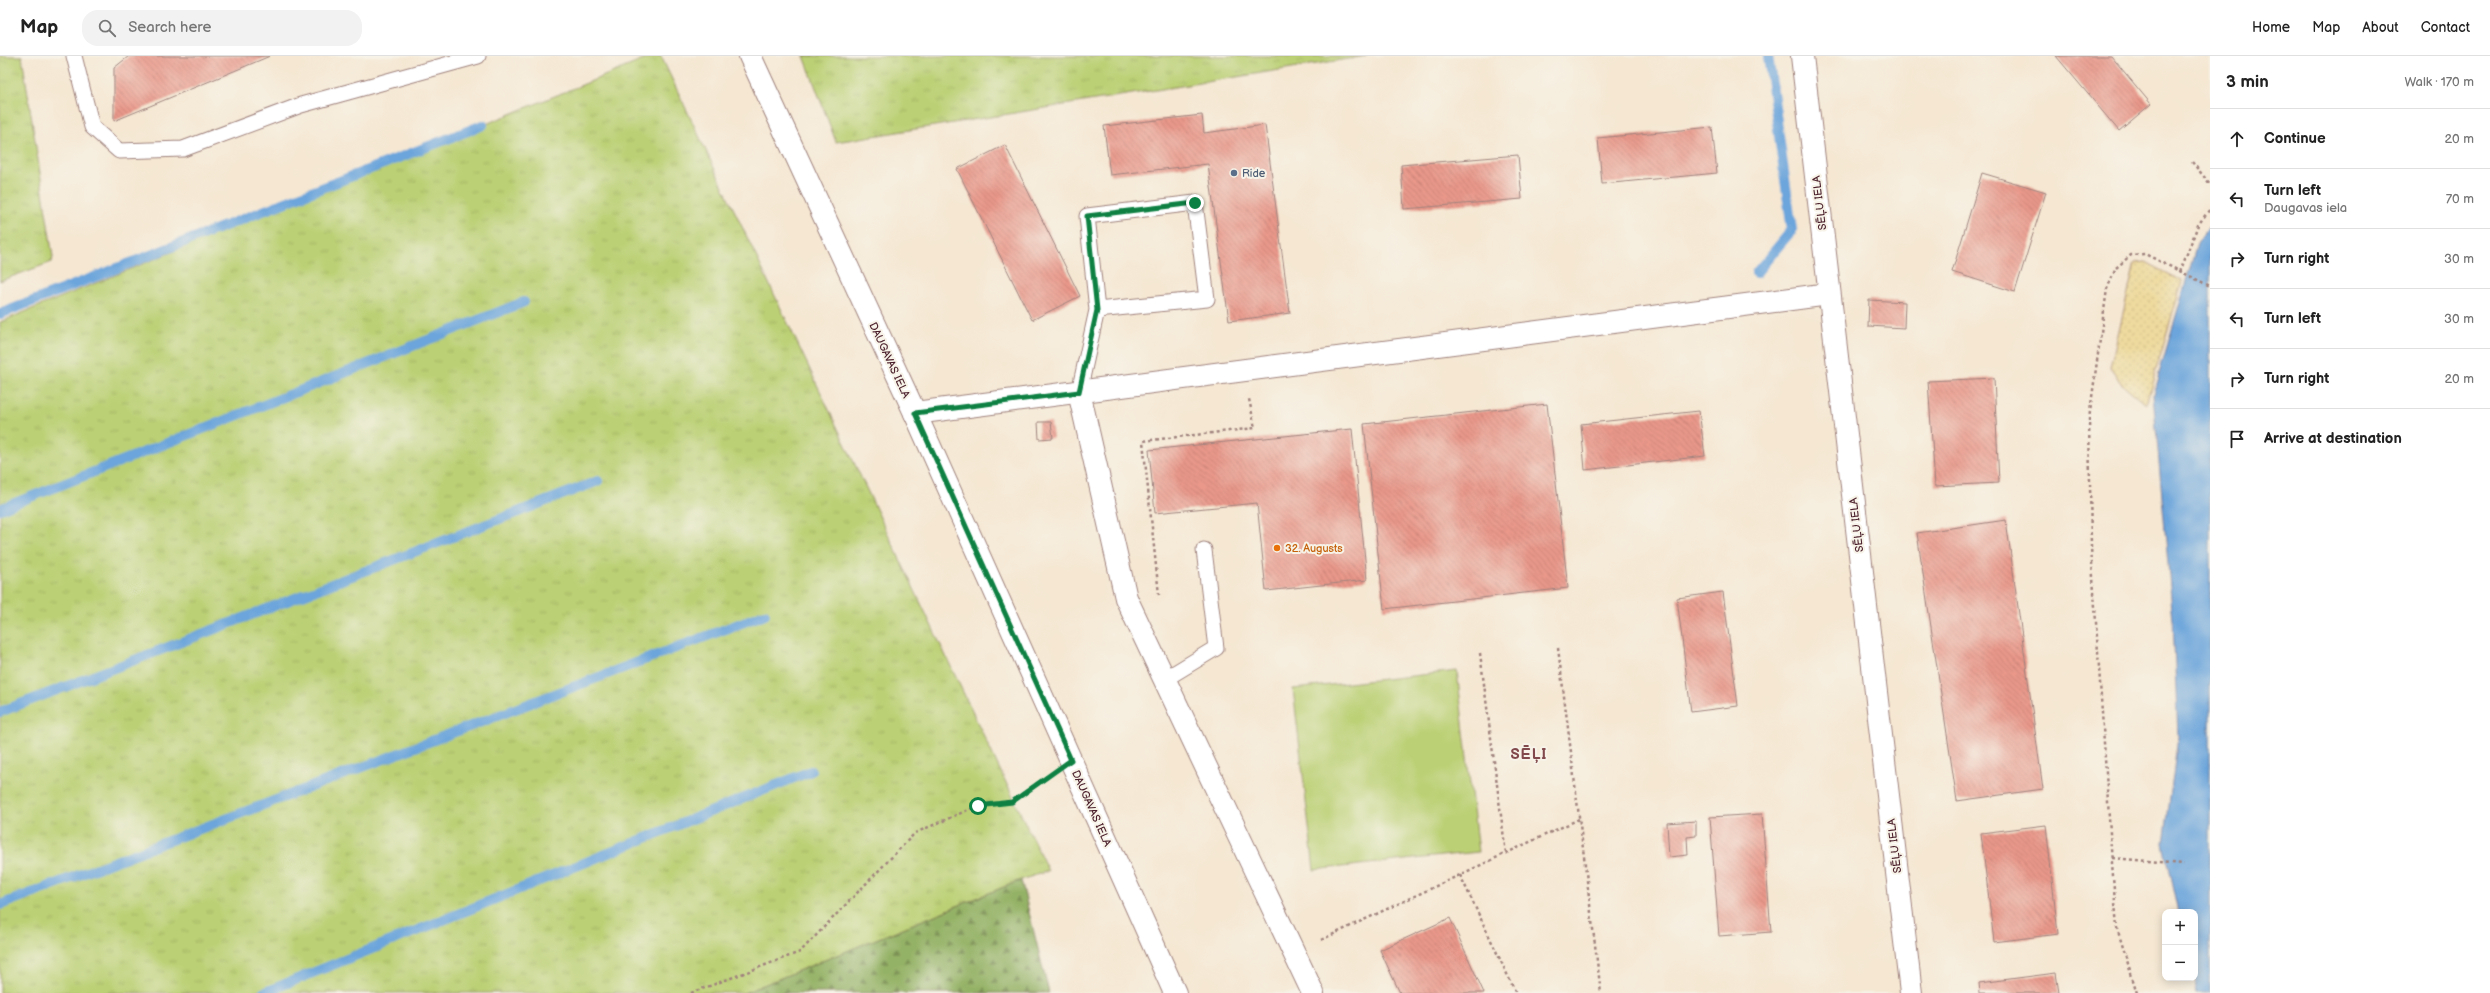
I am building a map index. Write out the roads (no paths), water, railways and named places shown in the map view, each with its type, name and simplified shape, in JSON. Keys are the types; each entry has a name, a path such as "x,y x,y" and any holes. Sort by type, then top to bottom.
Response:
{"street":[{"name":"DAUGAVAS IELA","path":"750,56 915,413 1175,993"},
{"name":"SĒĻU IELA","path":"1802,56 1911,993"},
{"path":"915,413 1829,294"},
{"path":"1079,392 1126,598 1313,993"}],"lane":[{"path":"74,56 92,127 120,151 183,149 301,105 478,56"},
{"path":"1079,392 1097,310 1087,216 1195,203 1207,298 1097,310"},
{"path":"1165,679 1216,648 1204,550"}],"water":[{"path":"2210,225 2210,993 2197,993 2195,981 2198,981 2198,909 2178,909 2164,844 2178,737 2173,621 2153,394 2197,244"}],"waterway":[{"path":"1756,273 1792,230 1768,56"},
{"path":"0,314 483,125"},
{"path":"0,509 524,302"},
{"path":"0,712 598,481"},
{"path":"0,905 765,614"},
{"path":"263,993 811,771"}],"place":[{"name":"Ride","path":"1234,173"},
{"name":"32. Augusts","path":"1277,548"}],"district":[{"name":"SĒĻI","path":"1529,754"}]}
